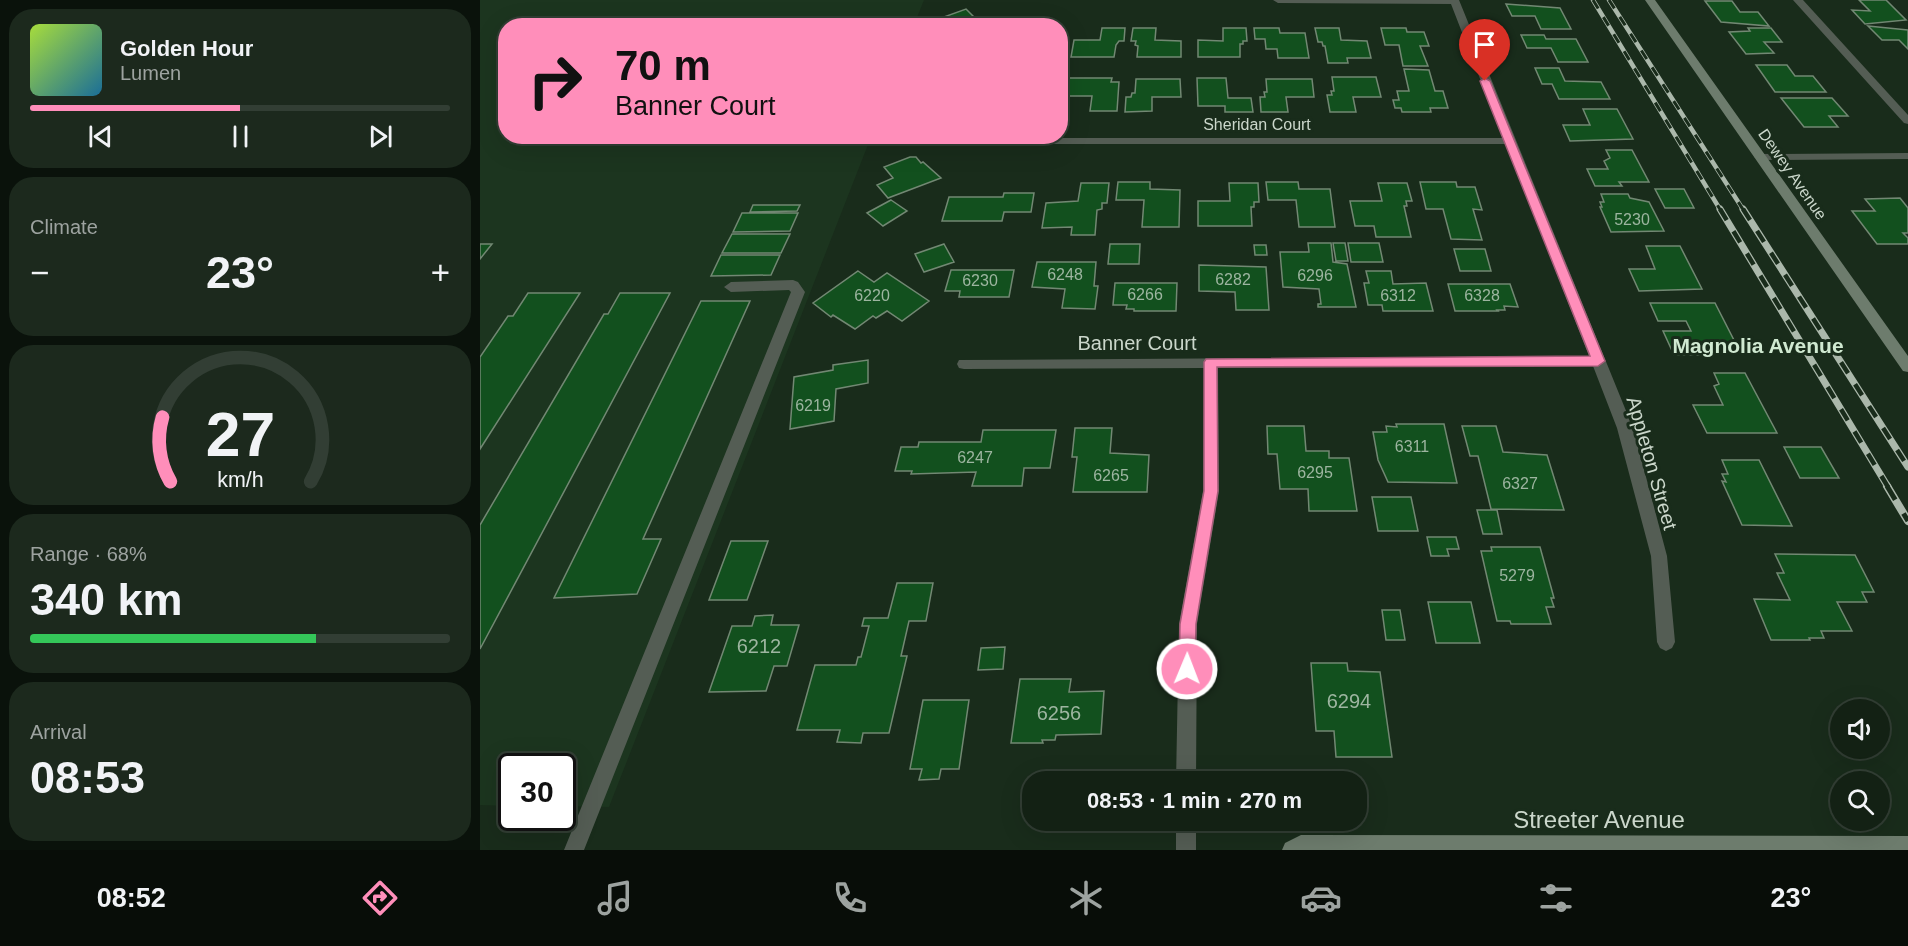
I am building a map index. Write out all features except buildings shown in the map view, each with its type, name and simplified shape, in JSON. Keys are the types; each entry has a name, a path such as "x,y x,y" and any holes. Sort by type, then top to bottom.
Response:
{"street":[{"path":"1278,0 1454,0"},
{"name":"Appleton Street","path":"1454,0 1508,141 1625,428 1659,556 1666,642"},
{"name":"Dewey Avenue","path":"1650,0 1908,367"},
{"path":"1798,0 1908,121"},
{"name":"Sheridan Court","path":"1068,141 1508,141"},
{"path":"1760,157 1908,156"},
{"path":"574,850 798,292 794,285 731,287"},
{"name":"Banner Court","path":"964,364 1598,361"},
{"path":"1186,771 1188,624 1211,491 1211,362"},
{"path":"1186,831 1186,850"},
{"name":"Streeter Avenue","path":"1292,850 1301,845 1908,846"}],"shaded area":[{"path":"480,0 924,0 917,18 498,18 498,144 868,144 609,807 576,806 576,753 498,753 498,806 480,805"}],"railway":[{"path":"1593,0 1721,211"},
{"path":"1609,0 1744,211"},
{"path":"1720,209 1888,487"},
{"path":"1743,209 1908,467"},
{"path":"1887,486 1908,521"}],"district":[{"name":"Magnolia Avenue","path":"1758,346"}],"route":[{"path":"1187,669 1188,624 1211,491 1211,362 1598,361 1485,81"}]}
